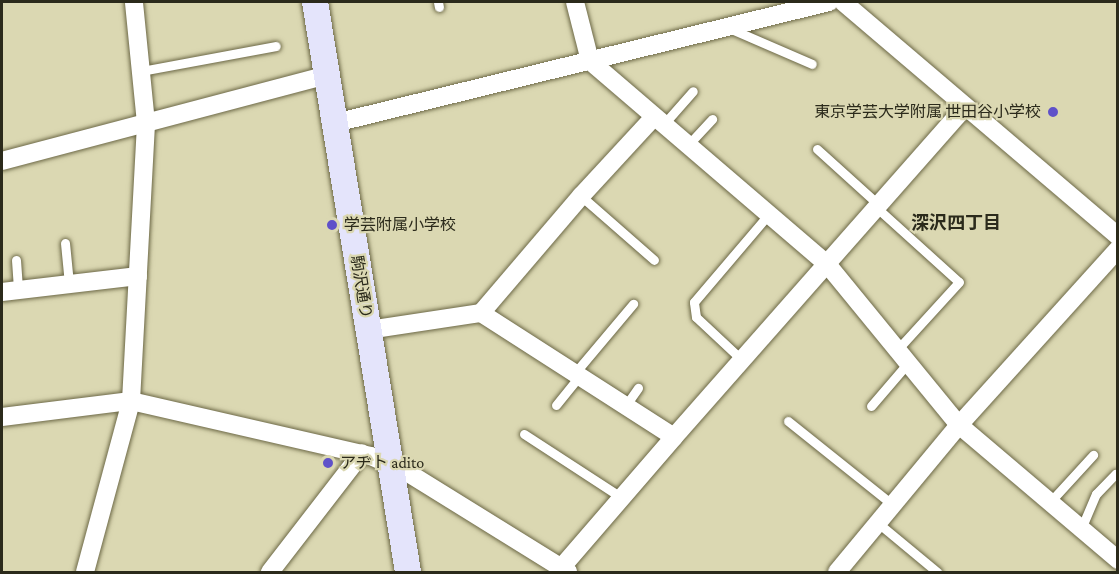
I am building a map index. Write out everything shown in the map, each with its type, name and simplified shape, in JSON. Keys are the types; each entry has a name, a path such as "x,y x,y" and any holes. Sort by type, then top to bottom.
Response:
{"main road":[{"name":"駒沢通り","path":"315,2 408,573"}],"street":[{"path":"85,573 130,401 146,123 134,2"},
{"path":"575,2 590,62 827,264 959,425 1118,560"},
{"path":"335,123 829,2"},
{"path":"843,2 1118,236"},
{"path":"2,161 327,75"},
{"path":"2,417 130,401 362,453 392,465 562,571 674,436 965,107"},
{"path":"368,330 481,313 581,196 658,122"},
{"path":"837,573 959,425 1118,249"},
{"path":"10,291 138,276"},
{"path":"481,313 576,376 674,436"},
{"path":"270,573 362,453"}],"lane":[{"path":"727,27 812,64"},
{"path":"141,71 276,46"},
{"path":"658,122 693,91"},
{"path":"687,147 712,119"},
{"path":"818,149 958,282 902,357 871,406"},
{"path":"581,196 654,260"},
{"path":"742,360 696,317 694,302 769,214"},
{"path":"65,243 69,284"},
{"path":"10,291 16,260"},
{"path":"556,405 633,304"},
{"path":"626,405 639,388"},
{"path":"788,421 893,505"},
{"path":"524,434 622,498"},
{"path":"1050,502 1093,455"},
{"path":"1081,529 1096,494 1115,474"},
{"path":"878,523 937,573"}],"place":[{"name":"東京学芸大学附属 世田谷小学校","path":"1053,112"},
{"name":"学芸附属小学校","path":"332,225"},
{"name":"アヂト adito","path":"328,463"}],"district":[{"name":"深沢四丁目","path":"956,223"}]}
